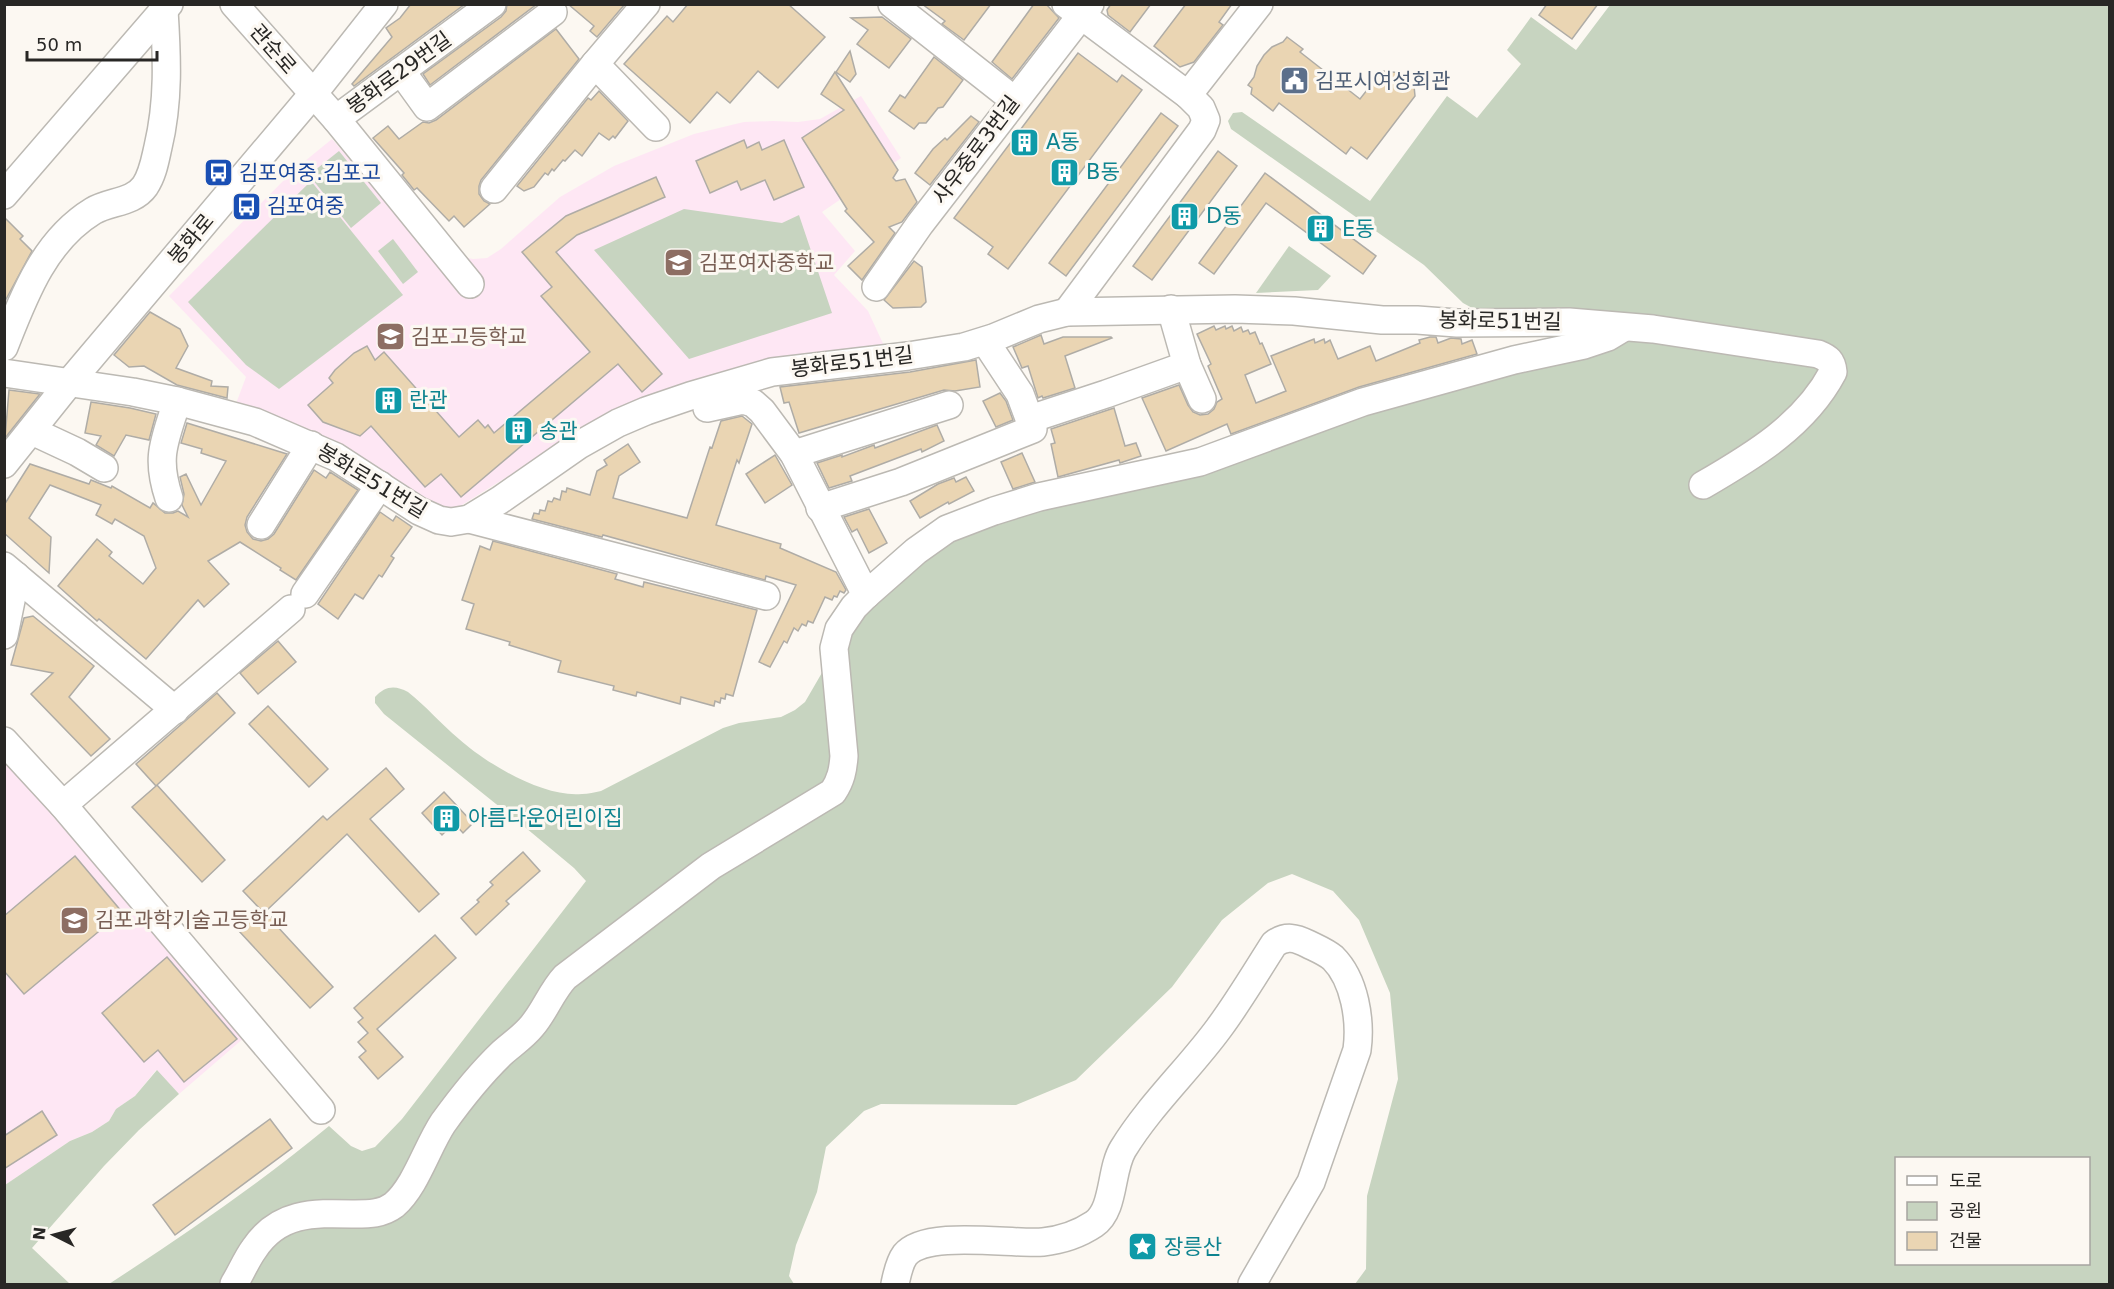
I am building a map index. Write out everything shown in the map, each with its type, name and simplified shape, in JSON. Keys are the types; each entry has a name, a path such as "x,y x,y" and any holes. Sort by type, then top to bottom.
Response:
{"street":[{"name":"관순로","path":"234,4 313,94"},
{"name":"봉화로","path":"4,464 69,383 313,94 384,4"},
{"name":"봉화로29번길","path":"336,119 492,4"},
{"path":"494,189 646,4"},
{"path":"892,4 1014,100"},
{"path":"1188,95 1259,4"},
{"path":"4,195 166,7"},
{"path":"4,347 42,262 55,243 93,212 135,195 146,185 151,176 163,127 167,96 166,7"},
{"name":"사우중로3번길","path":"876,287 1079,8 1188,95 1202,108 1206,120 1202,130 1067,312"},
{"path":"401,71 426,107 556,15"},
{"path":"595,64 656,127"},
{"path":"313,94 336,119 470,284"},
{"path":"1171,309 1187,364 1202,399"},
{"name":"봉화로51번길","path":"69,383 177,401 255,422 344,461 419,512 451,522 469,519 579,445 618,423 646,411 772,372 927,353 985,341 1039,319 1067,312 1171,309 1294,311 1351,318 1436,320 1457,323 1569,321 1653,329 1818,354 1828,358 1833,364 1833,372 1798,418 1781,435 1759,451 1703,485"},
{"path":"234,1284 254,1248 264,1236 280,1224 310,1214 372,1214 393,1205 403,1196 442,1125 462,1097 495,1060 533,1025 556,987 565,977 696,876 833,792 839,783 844,756 835,672 836,638 844,620 866,595 932,539 964,522 1039,498 1200,462 1363,402 1493,366 1584,345 1608,338 1624,328"},
{"path":"985,341 1020,394 1032,424"},
{"path":"820,508 901,482 1032,424 1187,364"},
{"path":"4,373 69,383"},
{"name":"봉화로51번길","path":"618,423 667,420 731,401 743,400 753,404 762,411 794,454 866,595"},
{"path":"169,498 163,478 162,456 177,401"},
{"path":"794,454 949,405"},
{"path":"32,430 104,468"},
{"path":"261,525 311,445"},
{"path":"63,805 176,710 298,601 380,485"},
{"path":"469,519 766,596"},
{"path":"10,571 176,710"},
{"path":"4,635 10,571"},
{"path":"4,741 63,805 321,1110"},
{"path":"895,1284 898,1269 906,1254 930,1242 995,1240 1040,1242 1065,1238 1096,1223 1104,1214 1114,1171 1121,1153 1134,1132 1219,1028 1274,944 1289,937 1320,950 1339,966 1352,996 1358,1019 1359,1036 1357,1050 1311,1182 1252,1284"}],"shaded area":[{"path":"861,96 901,158 822,212 855,251 834,275 868,311 886,350 555,447 457,508 439,510 234,409 246,377 169,296 294,170 332,139 403,221 464,257 487,258 501,249 560,197 614,166 694,134 744,122 798,122 820,119"},
{"name":"김포과학기술고등학교","path":"4,757 245,1037 179,1094 156,1070 135,1096 116,1109 109,1121 92,1132 70,1141 5,1185"}],"green space":[{"path":"1610,5 2109,5 2109,1284 1355,1284 1366,1269 1367,1196 1398,1079 1390,993 1359,920 1333,891 1292,874 1268,883 1222,920 1172,987 1076,1080 1016,1105 881,1104 864,1111 826,1147 817,1192 796,1245 789,1276 794,1284 109,1284 221,1208 329,1126 351,1146 362,1151 375,1147 402,1119 586,881 526,828 384,714 375,703 375,697 379,693 390,688 399,688 408,692 471,749 500,768 534,785 567,794 601,791 723,728 739,723 781,717 795,710 805,702 845,633 941,538 1357,409 1622,342 1474,309 1463,303 1424,265 1231,129 1228,121 1233,113 1242,112 1370,201 1447,96 1477,118 1521,64 1507,50 1531,17 1576,50"},
{"path":"339,151 381,203 351,228 309,175"},
{"path":"311,181 403,295 279,389 246,365 188,302"},
{"path":"684,209 782,223 799,215 832,313 689,359 594,250"},
{"path":"393,239 418,272 403,284 378,251"},
{"path":"1289,246 1331,276 1318,290 1256,293"},
{"path":"157,1070 179,1094 104,1166 32,1248 70,1284 5,1284 5,1185 70,1141 92,1132 109,1121 116,1109 135,1096"}],"building":[{"path":"411,4 465,4 354,86 352,84 392,37 386,28 400,18"},
{"path":"507,4 537,4 430,85 423,74 501,17 506,11"},
{"path":"568,4 625,4 597,37 590,31 594,26"},
{"path":"688,4 788,4 825,37 778,88 758,71 730,103 717,92 690,123 624,64 667,16 673,22"},
{"path":"922,4 991,4 964,40 942,24 945,21"},
{"path":"1034,4 1046,4 1059,18 1012,79 992,62"},
{"path":"1111,4 1151,4 1130,32 1108,15 1107,10"},
{"path":"1186,4 1232,4 1219,22 1223,25 1194,62 1180,67 1154,46"},
{"path":"1547,4 1598,4 1572,39 1539,15"},
{"path":"882,17 911,39 889,68 857,44 868,30 851,18"},
{"path":"556,29 579,59 481,180 479,194 484,201 490,204 464,227 454,216 449,221 417,188 414,190 402,175 404,173 373,138 388,126 399,139 423,122 429,123 436,120"},
{"path":"1287,37 1303,49 1300,52 1360,99 1382,71 1402,73 1409,78 1414,86 1415,96 1367,159 1351,147 1346,154 1279,103 1273,111 1251,94 1252,88 1248,85 1254,77 1257,66 1272,47 1283,42"},
{"path":"850,51 856,74 850,82 836,72"},
{"path":"1078,53 1117,82 1122,75 1142,90 1008,269 988,254 993,247 954,218"},
{"path":"934,57 963,80 943,107 938,108 926,123 919,123 914,129 889,111 900,95 905,98"},
{"path":"835,72 898,170 893,178 896,181 905,179 917,202 902,222 889,227 895,233 862,280 848,266 874,242 845,211 847,209 802,138 844,110 821,94"},
{"path":"599,91 628,121 615,138 613,136 609,140 599,133 582,156 575,150 554,171 552,169 548,175 545,173 534,187 524,191 517,186 588,98 591,100"},
{"path":"1161,113 1178,126 1066,276 1049,263"},
{"path":"971,116 979,122 930,185 915,173 933,149 945,138 947,140"},
{"path":"744,140 747,148 759,142 762,150 784,140 804,187 774,200 765,180 741,190 737,181 710,193 696,161"},
{"name":"D동","path":"1218,151 1237,166 1152,280 1133,266"},
{"name":"E동","path":"1265,173 1376,256 1363,274 1266,203 1214,274 1199,263"},
{"path":"656,177 665,197 577,235 556,252 662,374 642,392 618,364 461,497 441,474 425,487 371,426 360,436 323,422 308,405 333,383 329,378 335,370 354,353 367,346 375,360 384,352 459,437 478,420 485,428 488,425 494,433 590,352 541,296 552,287 522,252 566,216"},
{"path":"4,217 23,236 20,239 32,251 4,303"},
{"path":"914,261 922,267 926,302 921,307 893,308 884,300"},
{"path":"150,312 180,329 188,346 176,368 212,381 211,386 228,387 227,398 177,385 144,366 129,367 114,355"},
{"path":"1214,326 1216,330 1232,326 1234,331 1241,327 1243,332 1248,330 1250,334 1255,332 1260,344 1262,343 1271,364 1245,375 1256,403 1286,391 1271,356 1314,339 1315,343 1324,339 1325,343 1330,340 1338,359 1370,346 1376,361 1430,337 1436,337 1438,343 1451,338 1461,339 1462,344 1472,340 1477,354 1359,387 1231,434 1227,424 1166,451 1142,398 1179,385 1193,412 1200,415 1208,414 1214,409 1217,402 1222,399 1208,366 1211,364 1197,334"},
{"path":"1041,335 1044,344 1063,337 1112,338 1065,356 1075,388 1038,398 1028,366 1022,368 1013,347"},
{"path":"976,360 980,387 955,391 944,390 799,433 789,402 784,403 780,387 910,372"},
{"path":"9,390 40,394 5,438"},
{"path":"1000,393 1006,401 1013,420 996,427 983,401"},
{"path":"91,402 156,414 149,440 126,435 114,456 96,445 101,436 85,433"},
{"path":"1114,408 1125,446 1136,443 1141,456 1058,477 1051,444 1055,443 1051,429"},
{"path":"742,416 752,424 739,463 737,460 716,525 781,544 780,548 836,572 846,590 844,593 840,591 832,600 825,597 813,623 808,621 806,626 802,624 798,631 794,628 787,643 784,641 770,667 759,662 796,585 766,576 765,580 603,535 602,537 532,519 534,513 539,514 540,510 545,511 548,501 552,502 554,498 560,500 562,491 566,492 567,488 590,495 597,471 607,465 604,460 628,444 640,462 619,476 613,498 687,518 721,421"},
{"path":"187,423 287,454 247,517 245,525 253,539 261,541 274,534 314,470 326,478 330,472 358,490 296,580 240,542 208,561 229,584 204,607 198,600 146,659 99,619 97,621 58,586 97,539 112,552 109,556 143,584 156,568 144,536 115,519 112,524 96,515 101,505 50,485 29,518 51,537 49,573 4,533 4,505 30,464 89,484 91,480 111,488 112,486 150,508 153,503 165,513 178,511 188,517 182,505 184,494 180,477 186,474 201,505 226,461 201,453 202,449 181,443"},
{"path":"937,425 944,441 922,452 921,449 850,476 852,481 829,488 817,463 842,455 842,457 874,445 875,448"},
{"path":"1022,453 1035,482 1013,489 1001,462"},
{"path":"775,455 792,485 765,503 746,474"},
{"path":"966,477 974,491 920,518 910,501 938,484 954,478 956,482"},
{"path":"869,509 887,543 869,553 857,529 852,532 844,517"},
{"path":"380,512 393,521 396,516 412,527 391,556 394,558 382,577 379,575 363,599 355,594 338,619 318,604"},
{"path":"493,541 617,574 615,579 643,587 644,582 757,610 733,696 726,694 725,699 721,698 720,703 715,701 714,706 681,697 680,704 637,692 636,696 613,690 614,686 558,672 561,661 466,629 474,604 462,600 480,546 490,550"},
{"path":"33,616 94,666 69,697 110,739 91,756 31,694 53,673 11,665 24,618"},
{"path":"278,641 296,662 258,694 240,673"},
{"path":"217,693 235,713 157,785 225,860 202,882 132,807 156,786 136,764"},
{"path":"268,706 328,769 309,787 249,724"},
{"path":"386,768 404,789 370,819 439,894 419,912 347,834 266,911 333,987 310,1008 239,931 262,911 243,891 323,816 327,820"},
{"name":"아름다운어린이집","path":"444,792 473,823 463,833 454,823 442,835 422,813"},
{"path":"523,852 540,871 506,901 509,904 476,935 461,918 493,885 490,882"},
{"path":"75,856 122,912 24,994 4,971 4,916"},
{"path":"435,935 456,958 377,1029 403,1057 378,1079 359,1057 366,1051 358,1042 368,1033 358,1022 363,1018 354,1008"},
{"path":"167,957 237,1039 184,1082 158,1050 144,1062 102,1013"},
{"path":"42,1111 57,1135 4,1169 4,1136"},
{"path":"270,1119 292,1148 175,1235 153,1205"}],"place":[{"name":"김포시여성회관","path":"1294,81"},
{"name":"A동","path":"1025,142"},
{"name":"B동","path":"1065,172"},
{"name":"김포여중.김포고","path":"218,173"},
{"name":"김포여중","path":"246,206"},
{"name":"D동","path":"1185,216"},
{"name":"E동","path":"1321,229"},
{"name":"김포여자중학교","path":"678,263"},
{"name":"김포고등학교","path":"390,337"},
{"name":"란관","path":"388,400"},
{"name":"송관","path":"518,431"},
{"name":"아름다운어린이집","path":"447,818"},
{"name":"김포과학기술고등학교","path":"74,920"},
{"name":"장릉산","path":"1143,1247"}]}
